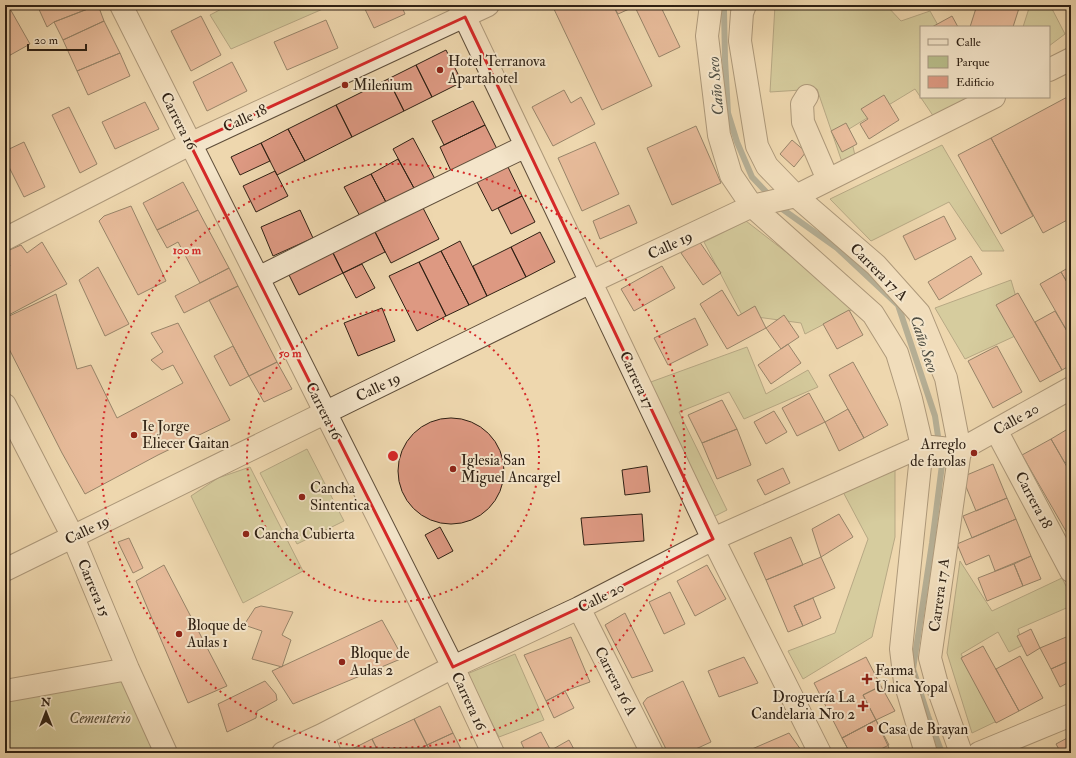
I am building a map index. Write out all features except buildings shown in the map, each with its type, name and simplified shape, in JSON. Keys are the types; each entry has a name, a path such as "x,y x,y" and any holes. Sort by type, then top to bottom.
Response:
{"street":[{"name":"Carrera 16","path":"121,5 453,667 493,753"},
{"name":"Calle 18","path":"5,239 190,144 462,11 488,5"},
{"name":"Carrera 17 A","path":"711,5 707,36 719,135 731,175 757,205 874,314 897,353 911,399 941,448 901,649 904,682 926,753"},
{"name":"Carrera 17 A","path":"745,5 742,13 740,41 757,146 767,166 791,198 876,265 919,313 946,378 930,658 938,688 961,753"},
{"name":"Carrera 17","path":"462,11 713,539 820,753"},
{"path":"1050,70 1071,59"},
{"path":"807,96 802,104 803,122 828,180"},
{"path":"791,198 992,98"},
{"path":"258,278 526,146"},
{"name":"Calle 19","path":"5,570 591,282 757,205 791,198"},
{"name":"Calle 20","path":"283,753 326,744 453,667 579,608 713,539 941,448 996,430 1071,388"},
{"name":"Carrera 15","path":"5,405 72,537 128,669 166,753"},
{"name":"Carrera 18","path":"996,430 1071,571"},
{"name":"Carrera 16 A","path":"579,608 652,753"},
{"path":"5,691 128,669"},
{"path":"979,753 1071,715"}],"highlighted area":[{"path":"465,17 713,539 579,608 453,667 190,144"}],"green space":[{"path":"229,5 332,5 231,49 210,15"},
{"path":"775,5 886,5 901,21 930,11 938,26 920,26 920,96 915,89 849,129 856,160 843,165 817,89 770,92"},
{"path":"1030,5 1050,5 1065,34 1050,45 1050,26 1023,26"},
{"path":"921,98 976,98 938,123"},
{"path":"942,145 1004,251 982,251 949,202 871,241 830,199"},
{"path":"746,221 857,307 805,334 801,323 742,315 704,242"},
{"path":"1011,280 1026,331 965,359 935,308"},
{"path":"747,347 766,394 808,370 818,387 744,419 729,392 679,412 727,510 709,519 648,383"},
{"name":"Cancha Sintentica","path":"307,449 344,521 297,544 260,473"},
{"path":"895,465 895,537 872,637 803,679 788,651 835,633 868,539 842,490"},
{"name":"Cancha Cubierta","path":"250,467 303,571 243,603 191,496 218,478"},
{"path":"960,561 992,611 1062,578 1071,596 1071,606 1018,629 1023,645 1009,652 998,632 961,654 997,721 972,733 947,653"},
{"path":"515,654 544,720 499,737 467,674"},
{"name":"Cementerio","path":"122,676 157,753 5,753 5,700"}],"waterway":[{"name":"Caño Seco","path":"725,5 725,59 728,113 737,142 752,177 771,197"},
{"name":"Caño Seco","path":"778,206 837,248 898,305 935,416 939,443"},
{"name":"Caño Seco","path":"940,453 942,465 913,669 942,753"}],"place":[{"name":"Hotel Terranova Apartahotel","path":"440,70"},
{"name":"Milenium","path":"345,85"},
{"name":"Ie Jorge Eliecer Gaitan","path":"134,435"},
{"name":"Arreglo de farolas","path":"974,453"},
{"name":"Iglesia San Miguel Ancargel","path":"453,469"},
{"name":"Cancha Sintentica","path":"302,497"},
{"name":"Cancha Cubierta","path":"246,534"},
{"name":"Bloque de Aulas 1","path":"179,634"},
{"name":"Bloque de Aulas 2","path":"342,662"},
{"name":"Farma Unica Yopal","path":"867,679"},
{"name":"Droguería La Candelaria Nro 2","path":"863,706"},
{"name":"Casa de Brayan","path":"870,729"}]}
